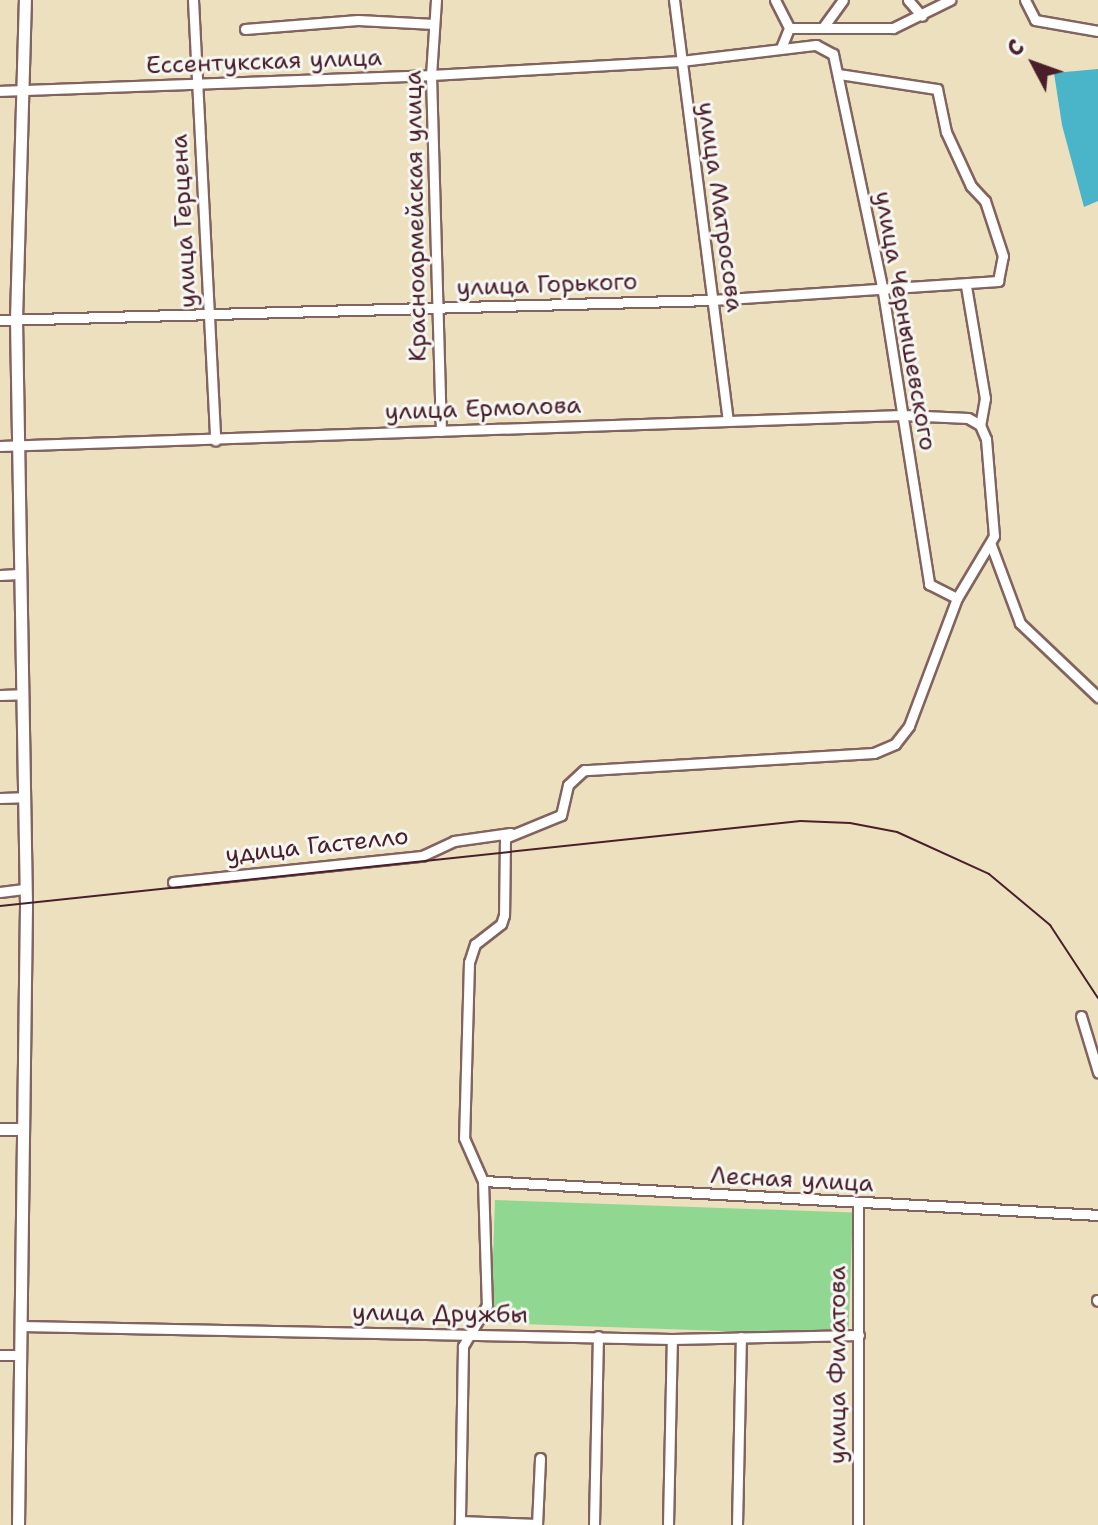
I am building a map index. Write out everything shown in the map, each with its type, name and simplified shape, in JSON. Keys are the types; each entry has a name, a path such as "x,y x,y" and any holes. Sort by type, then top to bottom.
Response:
{"main road":[{"path":"18,1525 26,889 16,319 25,0"},
{"path":"0,1129 22,1129"}],"street":[{"name":"улица Герцена","path":"193,0 215,440"},
{"name":"Красноармейская улица","path":"436,0 431,75 441,431"},
{"name":"улица Матросова","path":"674,0 728,419"},
{"path":"775,0 789,28 781,48"},
{"path":"824,26 843,0"},
{"path":"908,0 922,16"},
{"path":"789,28 893,28 950,0"},
{"path":"1025,0 1035,20 1098,31"},
{"path":"245,29 358,20 434,24"},
{"name":"Ессентукская улица","path":"0,91 197,86 681,61 816,45"},
{"name":"улица Чернышевского","path":"816,45 833,54 839,74 883,292 929,584 957,598"},
{"name":"улица Горького","path":"0,320 209,317 712,300 883,292 998,281 1003,256 985,201 971,186 946,132 937,89 839,74"},
{"path":"966,286 985,398 980,425 986,439 991,545 1020,623 1098,697"},
{"name":"улица Ермолова","path":"0,446 902,415 968,418 980,425"},
{"path":"957,598 991,545"},
{"path":"0,575 19,574"},
{"name":"удица Гастелло","path":"173,882 422,856 454,841 510,833 561,815 568,785 584,770 874,753 895,744 909,726 957,598"},
{"path":"0,695 23,694"},
{"path":"0,798 24,797"},
{"path":"510,833 502,853 501,924 475,944 469,962 464,1138 483,1181 487,1305 463,1346 460,1523 537,1525 540,1458"},
{"path":"0,892 26,889"},
{"path":"1081,1016 1098,1072"},
{"name":"Лесная улица","path":"483,1181 1098,1215"},
{"name":"улица Филатова","path":"858,1204 858,1525"},
{"name":"улица Дружбы","path":"21,1326 672,1339 859,1335"},
{"path":"594,1525 598,1336"},
{"path":"737,1525 741,1337"},
{"path":"668,1525 672,1339"},
{"path":"0,1355 20,1355"}],"green space":[{"path":"495,1200 853,1212 848,1335 491,1323"}],"water":[{"path":"1098,69 1098,201 1084,207 1062,125 1054,73"}],"railway":[{"path":"0,906 800,821 850,823 897,832 989,874 1050,925 1098,998"}]}
